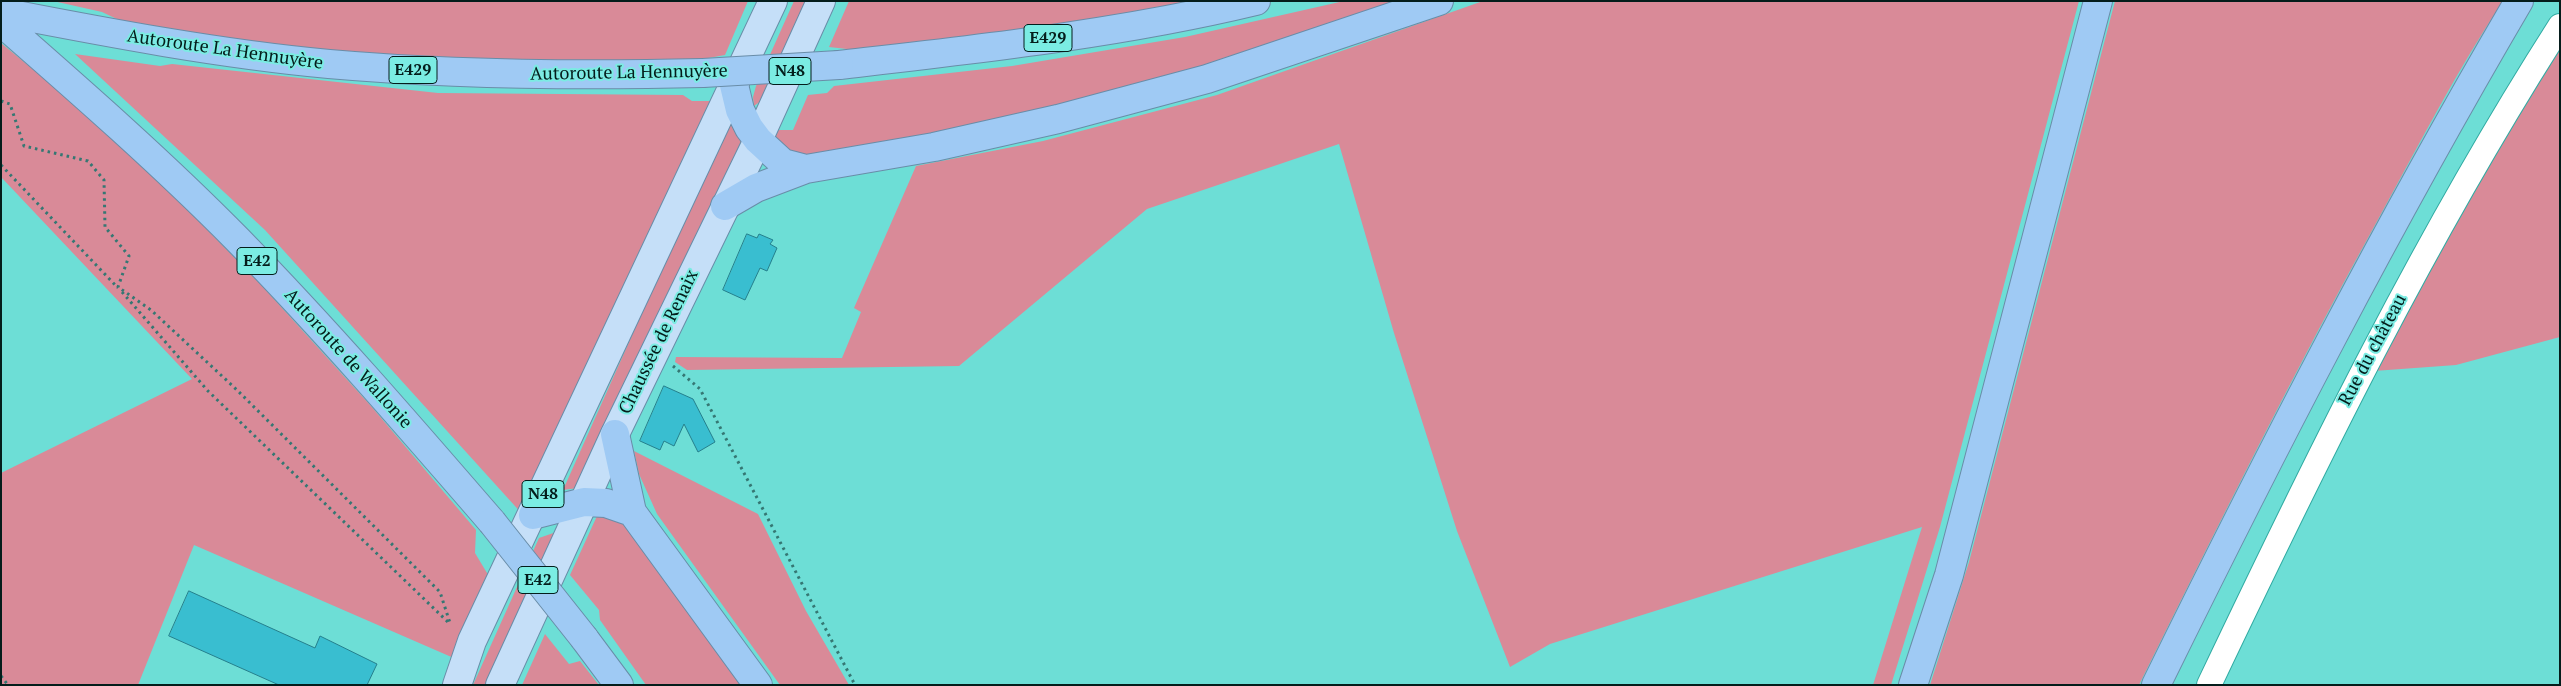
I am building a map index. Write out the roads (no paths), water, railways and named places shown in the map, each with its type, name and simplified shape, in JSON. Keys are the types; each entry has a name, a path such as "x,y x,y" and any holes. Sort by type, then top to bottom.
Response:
{"highway":[{"name":"Autoroute La Hennuyère","path":"1,12 126,36 328,64 468,73 589,76 703,73 839,65 1080,34 1208,13 1256,1"},
{"path":"724,206 756,188 806,169 934,147 1058,119 1217,76 1439,1"},
{"path":"1913,685 1949,576 2098,1"},
{"path":"2156,685 2249,496 2355,292 2441,135 2519,1"},
{"name":"Autoroute de Wallonie","path":"1,22 99,108 237,239 368,379 492,522 619,685"},
{"path":"734,85 740,110 749,128 758,140 783,163 806,169"},
{"path":"615,434 632,512 758,685"},
{"path":"533,515 584,502 606,503 632,512"}],"main road":[{"name":"N48","path":"457,685 472,641 533,515 773,1"},
{"name":"Chaussée de Renaix","path":"500,685 615,434 724,206 758,140 821,1"}],"street":[{"name":"Rue du château","path":"2209,685 2296,500 2360,372 2479,156 2560,26"}]}
